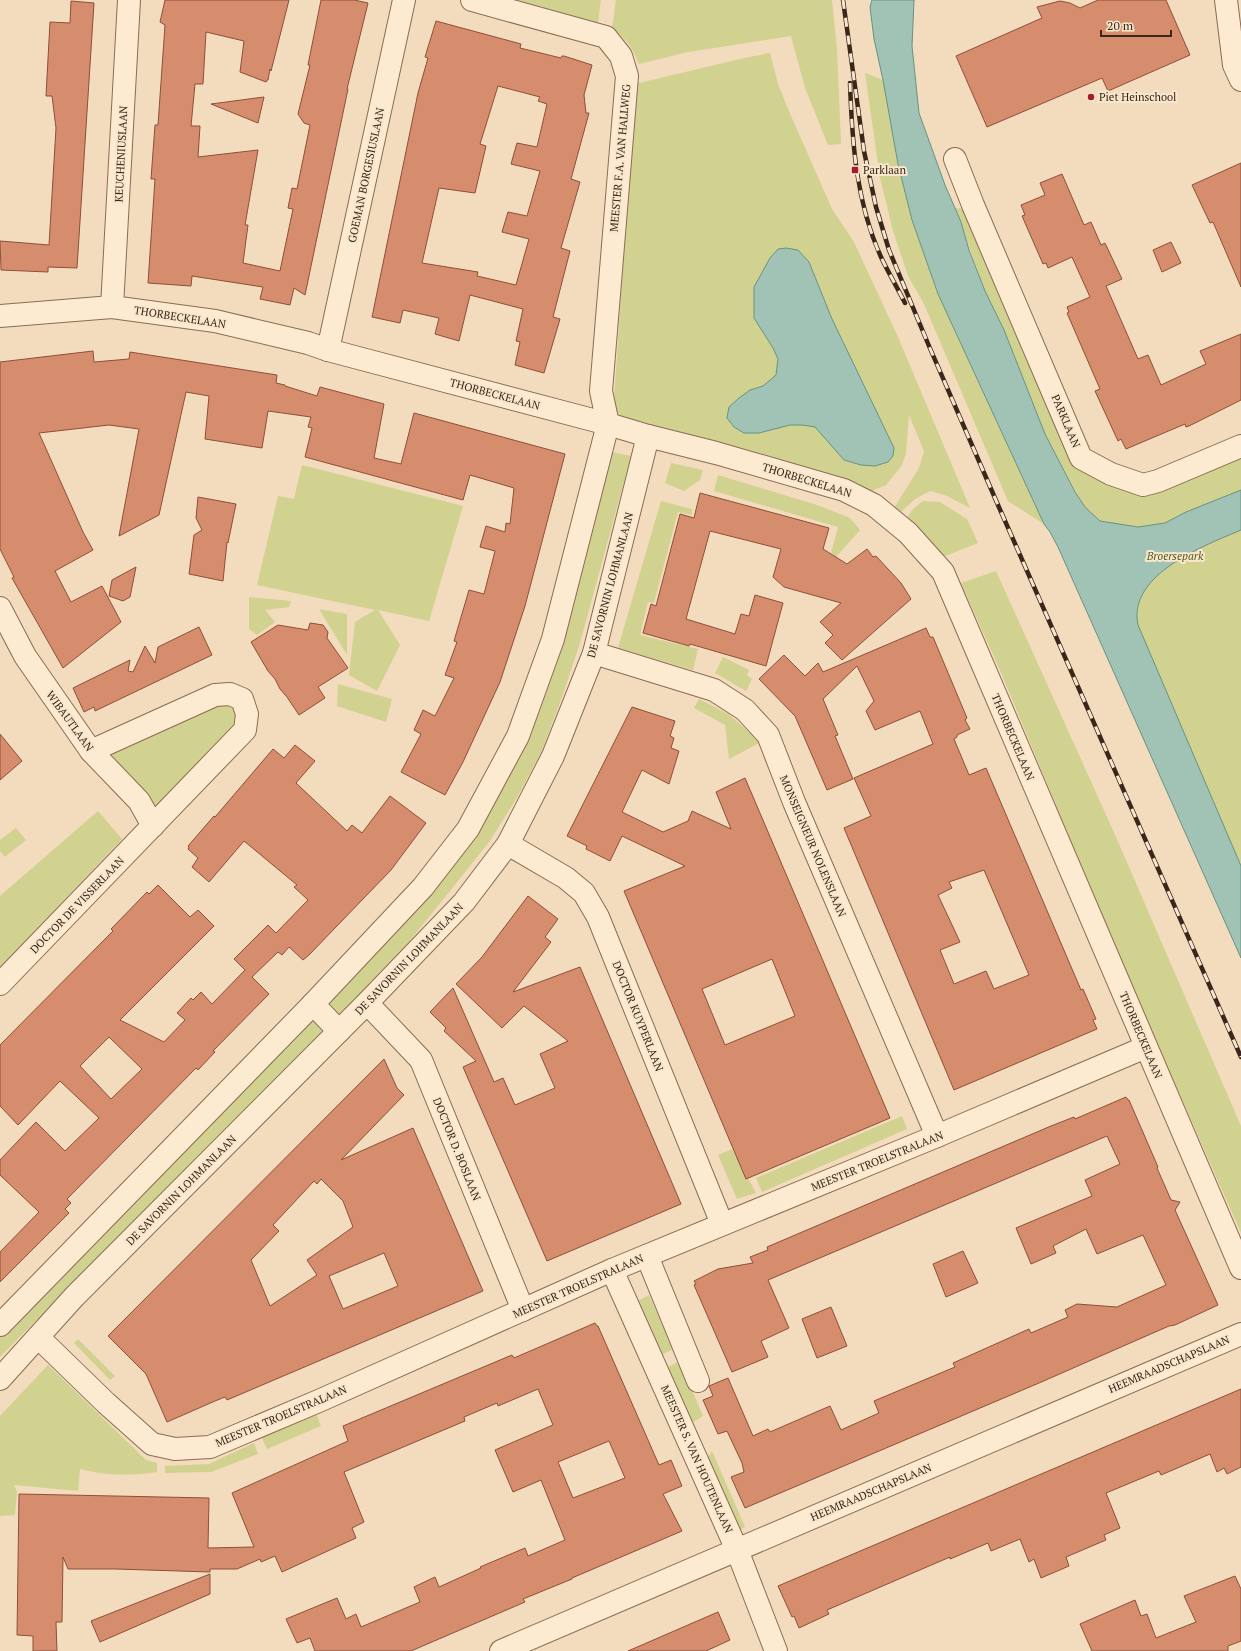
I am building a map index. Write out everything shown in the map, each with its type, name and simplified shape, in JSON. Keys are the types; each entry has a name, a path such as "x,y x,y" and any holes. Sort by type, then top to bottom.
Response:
{"street":[{"name":"KEUCHENIUSLAAN","path":"112,307 129,0"},
{"name":"GOEMAN BORGESIUSLAAN","path":"328,350 404,0"},
{"name":"MEESTER F.A. VAN HALLWEG","path":"472,0 606,37 623,62 627,76 602,391 608,424"},
{"path":"1226,0 1234,64 1241,80"},
{"name":"PARKLAAN","path":"955,159 973,205 1081,458 1111,474 1143,485 1158,481 1241,446"},
{"name":"THORBECKELAAN","path":"0,316 112,307 215,321 308,343 328,350 716,453 844,490 874,505 908,532 943,572 1241,1268"},
{"path":"0,1325 313,1004 423,887 468,829 518,736 553,639 608,424"},
{"name":"DE SAVORNIN LOHMANLAAN","path":"0,1379 74,1297 367,1003 464,902 508,844 553,756 594,653 648,436"},
{"name":"WIBAUTLAAN","path":"0,608 24,656 91,751 138,801 153,826"},
{"name":"MONSEIGNEUR NOLENSLAAN","path":"594,653 714,690 745,710 768,735 799,815 937,1136"},
{"name":"DOCTOR DE VISSERLAAN","path":"0,984 245,730 247,714 242,699 230,694 214,695 91,751"},
{"name":"DOCTOR KUYPERLAAN","path":"508,844 566,878 584,893 598,917 722,1224"},
{"name":"DOCTOR D. BOSLAAN","path":"367,1003 421,1060 523,1310"},
{"path":"313,1004 339,1031"},
{"name":"MEESTER TROELSTRALAAN","path":"38,1337 106,1403 152,1444 175,1449 210,1447 612,1270 937,1136 1146,1047"},
{"path":"647,1256 698,1381"},
{"name":"MEESTER S. VAN HOUTENLAAN","path":"612,1270 737,1550 776,1651"},
{"name":"HEEMRAADSCHAPSLAAN","path":"501,1651 1241,1334"}],"green space":[{"path":"507,0 601,0 598,23"},
{"path":"616,0 832,0 837,49 841,144 828,145 805,88 791,36 688,52 639,64 634,53 622,36 612,29"},
{"path":"770,53 778,84 788,109 832,209 854,242 898,337 970,508 945,495 930,491 915,499 900,513 894,508 919,468 924,451 909,415 906,453 902,465 886,485 869,492 859,484 621,416 616,410 614,400 635,84","holes":["798,250 809,262 832,319 894,448 861,465 844,460 815,427 790,425 759,433 734,427 727,418 729,407 750,390 763,386 776,375 778,359 773,348 754,318"]},
{"path":"865,73 883,80 898,164 912,220 938,294 1044,524 1008,501 924,304 908,276 893,231 880,178"},
{"name":"Broersepark","path":"955,208 970,209 1079,467 1140,494 1241,454 1241,886 1081,502 1045,434 1004,330 985,291"},
{"path":"612,452 631,456 580,643 542,750 518,796 490,841 408,943 334,1020 0,1357 0,1331 470,837"},
{"path":"671,463 703,470 700,480 684,491 665,483"},
{"path":"302,465 463,506 429,621 378,610 400,645 377,691 349,675 355,622 375,610 257,585 278,496 294,499"},
{"path":"718,475 817,505 850,518 860,530 836,557 831,553 838,527 714,491"},
{"path":"661,501 692,509 692,515 678,512 654,603 648,602 640,635 698,649 693,670 618,648"},
{"path":"923,501 940,502 967,519 978,543 943,557 927,537 907,517 914,508"},
{"path":"996,571 1116,837 1241,1126 1241,1233 1116,950 1002,675 961,583"},
{"path":"249,597 291,601 289,607 265,610 275,622 257,635 249,629"},
{"path":"319,609 347,614 347,655"},
{"path":"723,657 749,670 747,675 752,679 746,691 715,673"},
{"path":"338,684 392,699 386,722 337,706"},
{"path":"699,699 728,714 761,742 729,759 725,725 694,708"},
{"path":"214,704 229,705 239,716 231,734 158,810 111,754"},
{"path":"98,811 122,839 0,967 0,896"},
{"path":"16,828 26,840 5,857 0,851 0,840"},
{"path":"902,1116 907,1129 762,1192 756,1178"},
{"path":"732,1149 756,1193 737,1199 718,1155"},
{"path":"649,1295 673,1349 660,1356 636,1302"},
{"path":"78,1339 115,1376 110,1380 74,1343"},
{"path":"680,1361 703,1416 690,1424 666,1368"},
{"path":"48,1365 146,1460 157,1463 157,1472 118,1475 80,1469 78,1491 14,1485 17,1492 15,1515 0,1516 0,1416"},
{"path":"316,1414 321,1426 267,1449 262,1438"},
{"path":"254,1443 258,1454 211,1472 165,1473 165,1466 209,1464"},
{"path":"712,1451 745,1527 738,1531 706,1459"}],"shaded area":[{"path":"872,0 914,0 912,46 919,113 945,185 961,222 969,250 985,291 1004,330 1045,434 1075,492 1085,507 1100,521 1138,527 1165,523 1186,512 1241,490 1241,530 1190,553 1172,564 1157,576 1145,591 1138,607 1138,625 1241,866 1241,958 1058,547 1044,524 938,294 912,220 898,164 874,39 870,7"},
{"path":"786,248 798,250 809,262 832,319 894,448 893,456 888,462 875,466 861,465 844,460 815,427 790,425 759,433 744,433 734,427 727,418 729,407 739,398 750,390 763,386 776,375 778,359 773,348 754,318 754,287 770,258 778,249"}],"building":[{"path":"165,0 289,0 271,71 270,69 268,80 266,82 240,72 244,41 206,32 203,84 195,84 191,126 200,126 198,157 258,150 245,225 248,225 243,263 280,271 293,209 288,208 292,188 297,189 310,125 304,123 298,114 310,65 308,65 321,0 354,0 368,3 347,89 305,295 294,288 290,305 260,299 263,287 192,276 191,286 148,283 155,179 151,179 155,125 158,125 165,25 160,22"},
{"path":"1098,0 1166,0 1190,55 1108,91 1102,78 987,127 956,56 1042,18 1037,7 1060,1 1070,3 1080,8"},
{"path":"71,1 94,3 77,268 48,267 48,272 1,270 0,241 49,245 56,128 52,96 46,96 50,22 70,23"},
{"path":"436,21 521,44 520,48 561,58 564,56 592,65 584,95 586,113 589,113 571,179 580,182 561,248 570,251 553,317 560,319 544,373 515,365 520,342 516,341 523,309 470,295 459,341 435,334 439,318 403,310 400,323 372,317 418,93 428,58 425,57","holes":["498,86 540,97 538,101 547,104 537,147 517,143 511,164 540,171 527,216 508,212 502,232 529,239 516,285 477,276 478,272 422,263 439,188 475,193 486,146 480,144"]},
{"path":"264,97 258,123 211,104"},
{"path":"1241,163 1241,287 1213,222 1210,223 1192,185"},
{"path":"1062,174 1084,225 1091,222 1101,245 1105,243 1122,279 1106,286 1138,359 1148,355 1161,385 1206,364 1200,351 1241,334 1241,400 1189,426 1186,427 1185,424 1126,449 1121,439 1118,441 1095,391 1100,389 1067,313 1069,312 1067,307 1090,297 1072,257 1048,268 1046,263 1043,264 1022,216 1025,215 1021,205 1045,195 1040,183"},
{"path":"1171,242 1181,263 1162,272 1153,250"},
{"path":"93,351 94,362 129,359 130,352 277,375 276,383 317,396 320,387 384,404 374,458 401,464 414,413 565,454 525,606 500,682 463,762 445,795 401,772 421,734 414,730 423,710 435,716 454,678 445,675 457,642 454,641 469,590 484,594 495,551 480,547 486,526 505,532 506,523 510,524 514,488 470,475 463,500 305,457 312,428 308,427 311,417 268,411 262,448 205,439 209,396 186,392 159,515 119,536 139,429 109,425 39,433 83,532 93,550 55,571 71,602 102,586 121,622 63,668 12,578 14,577 0,549 0,362"},
{"path":"700,493 829,528 823,549 847,564 867,549 873,557 876,556 901,583 911,599 842,660 825,643 833,635 820,622 841,603 784,587 773,577 781,549 710,531 686,619 735,634 741,614 749,616 755,595 783,603 766,666 690,644 689,646 643,633 651,604 656,606 680,514 694,518"},
{"path":"198,497 236,504 228,543 227,542 223,581 189,574 194,535 202,530 196,518"},
{"path":"136,567 130,597 123,601 109,596 112,580"},
{"path":"310,623 323,625 328,632 327,638 348,668 318,687 325,698 299,715 268,671 251,642 278,625 308,630"},
{"path":"199,627 212,655 95,711 94,707 84,712 73,688 130,660 128,671 133,672 145,646 155,663 158,647"},
{"path":"926,628 930,637 933,637 967,718 965,720 970,729 957,735 954,739 969,775 986,768 1081,990 1083,989 1096,1019 1093,1020 1097,1029 954,1090 844,828 871,816 854,778 933,744 920,711 875,730 866,711 874,701 857,666 823,699 838,735 835,736 853,779 827,790 795,716 759,679 784,655 805,676 818,663 823,672","holes":["984,870 1029,975 994,989 986,971 954,984 940,950 960,942 938,895 952,888 949,882"]},
{"path":"632,707 675,721 670,736 674,738 671,748 679,751 669,784 642,770 622,812 663,832 688,821 692,811 731,829 716,792 745,778 890,1118 746,1179 624,891 685,866 622,836 610,861 586,849 587,846 567,836","holes":["772,959 795,1016 725,1045 702,989"]},
{"path":"0,734 22,761 0,780"},
{"path":"295,745 315,761 296,783 347,831 352,825 362,833 390,796 426,823 391,870 309,955 303,960 289,947 282,955 278,952 252,977 269,994 213,1051 215,1052 198,1070 196,1068 67,1199 71,1203 65,1209 69,1213 0,1282 0,1252 39,1212 0,1175 0,1160 36,1122 65,1151 99,1118 60,1081 18,1125 0,1106 0,1045 113,931 111,929 147,892 149,894 158,885 190,917 198,910 214,926 120,1020 164,1042 185,1020 177,1013 191,998 193,1000 201,992 212,1004 245,970 234,959 268,925 276,933 308,900 294,887 297,885 244,841 209,882 192,867 198,858 188,849 188,846 273,749 284,758","holes":["109,1037 142,1069 111,1099 80,1066"]},
{"path":"528,896 558,919 545,937 551,942 513,992 580,967 681,1204 547,1261 463,1067 476,1061 444,1031 446,1028 430,1012 453,988 494,1082 503,1078 515,1105 555,1088 540,1054 568,1041 524,1006 502,1028 456,984 482,957"},
{"path":"384,1059 397,1088 404,1095 341,1160 413,1128 483,1291 227,1400 225,1397 167,1422 146,1374 108,1336","holes":["321,1179 343,1201 353,1227 307,1260 317,1275 270,1306 251,1260 279,1231 273,1225 314,1181 317,1184","384,1253 398,1286 343,1309 329,1276"]},
{"path":"1126,1097 1129,1100 1171,1200 1180,1202 1175,1210 1218,1305 1175,1325 1169,1326 745,1508 731,1477 744,1472 742,1463 727,1431 718,1434 703,1400 713,1396 709,1386 728,1378 753,1436 768,1429 770,1432 830,1406 841,1430 879,1413 874,1401 955,1367 953,1363 1029,1329 1031,1333 1068,1317 1065,1310 1077,1304 1117,1307 1166,1285 1143,1235 1097,1254 1086,1229 1053,1246 1056,1253 1031,1264 1016,1228 1092,1196 1085,1180 1120,1164 1107,1136 768,1280 789,1328 761,1341 768,1357 732,1372 694,1285 696,1284 694,1281 718,1269 753,1263 750,1257 768,1250 767,1247 1051,1126 1074,1117 1075,1119"},
{"path":"963,1251 978,1283 946,1297 933,1264"},
{"path":"831,1307 847,1346 817,1358 802,1319"},
{"path":"595,1323 598,1326 659,1465 671,1460 682,1486 663,1494 682,1531 523,1599 525,1602 411,1651 315,1651 310,1638 297,1643 286,1619 337,1598 346,1619 356,1614 361,1627 420,1602 414,1587 435,1577 439,1587 481,1568 480,1567 525,1548 528,1556 565,1540 541,1480 513,1492 495,1450 553,1425 538,1389 498,1406 497,1403 464,1417 465,1421 344,1472 364,1522 352,1528 356,1538 282,1572 275,1556 261,1562 260,1559 237,1569 210,1569 210,1572 68,1569 63,1557 62,1622 56,1622 57,1651 33,1651 33,1636 17,1635 19,1494 209,1498 208,1548 254,1547 232,1493 348,1441 343,1426 512,1355 514,1358","holes":["609,1441 625,1478 573,1498 558,1462"]},
{"path":"1241,1389 1241,1467 1227,1474 1224,1468 1217,1472 1210,1454 1161,1475 1159,1471 1106,1493 1120,1528 1104,1535 1106,1540 1066,1557 1069,1566 1041,1578 1034,1559 1029,1562 1020,1539 991,1551 988,1543 950,1559 950,1557 827,1610 829,1614 799,1628 794,1616 792,1617 778,1586"},
{"path":"210,1574 210,1594 100,1642 91,1621"},
{"path":"1235,1576 1241,1589 1241,1641 1228,1646 1228,1651 1092,1651 1080,1624 1135,1600 1141,1616 1147,1614 1156,1638 1196,1622 1184,1596"},
{"path":"718,1612 730,1640 706,1651 628,1651"}],"railway":[{"path":"843,0 864,151 876,207 889,250 998,505 1241,1057"},
{"path":"850,83 854,149 866,215 881,257 905,303"}],"place":[{"name":"Piet Heinschool","path":"1091,97"},
{"name":"Parklaan","path":"855,170"}]}
